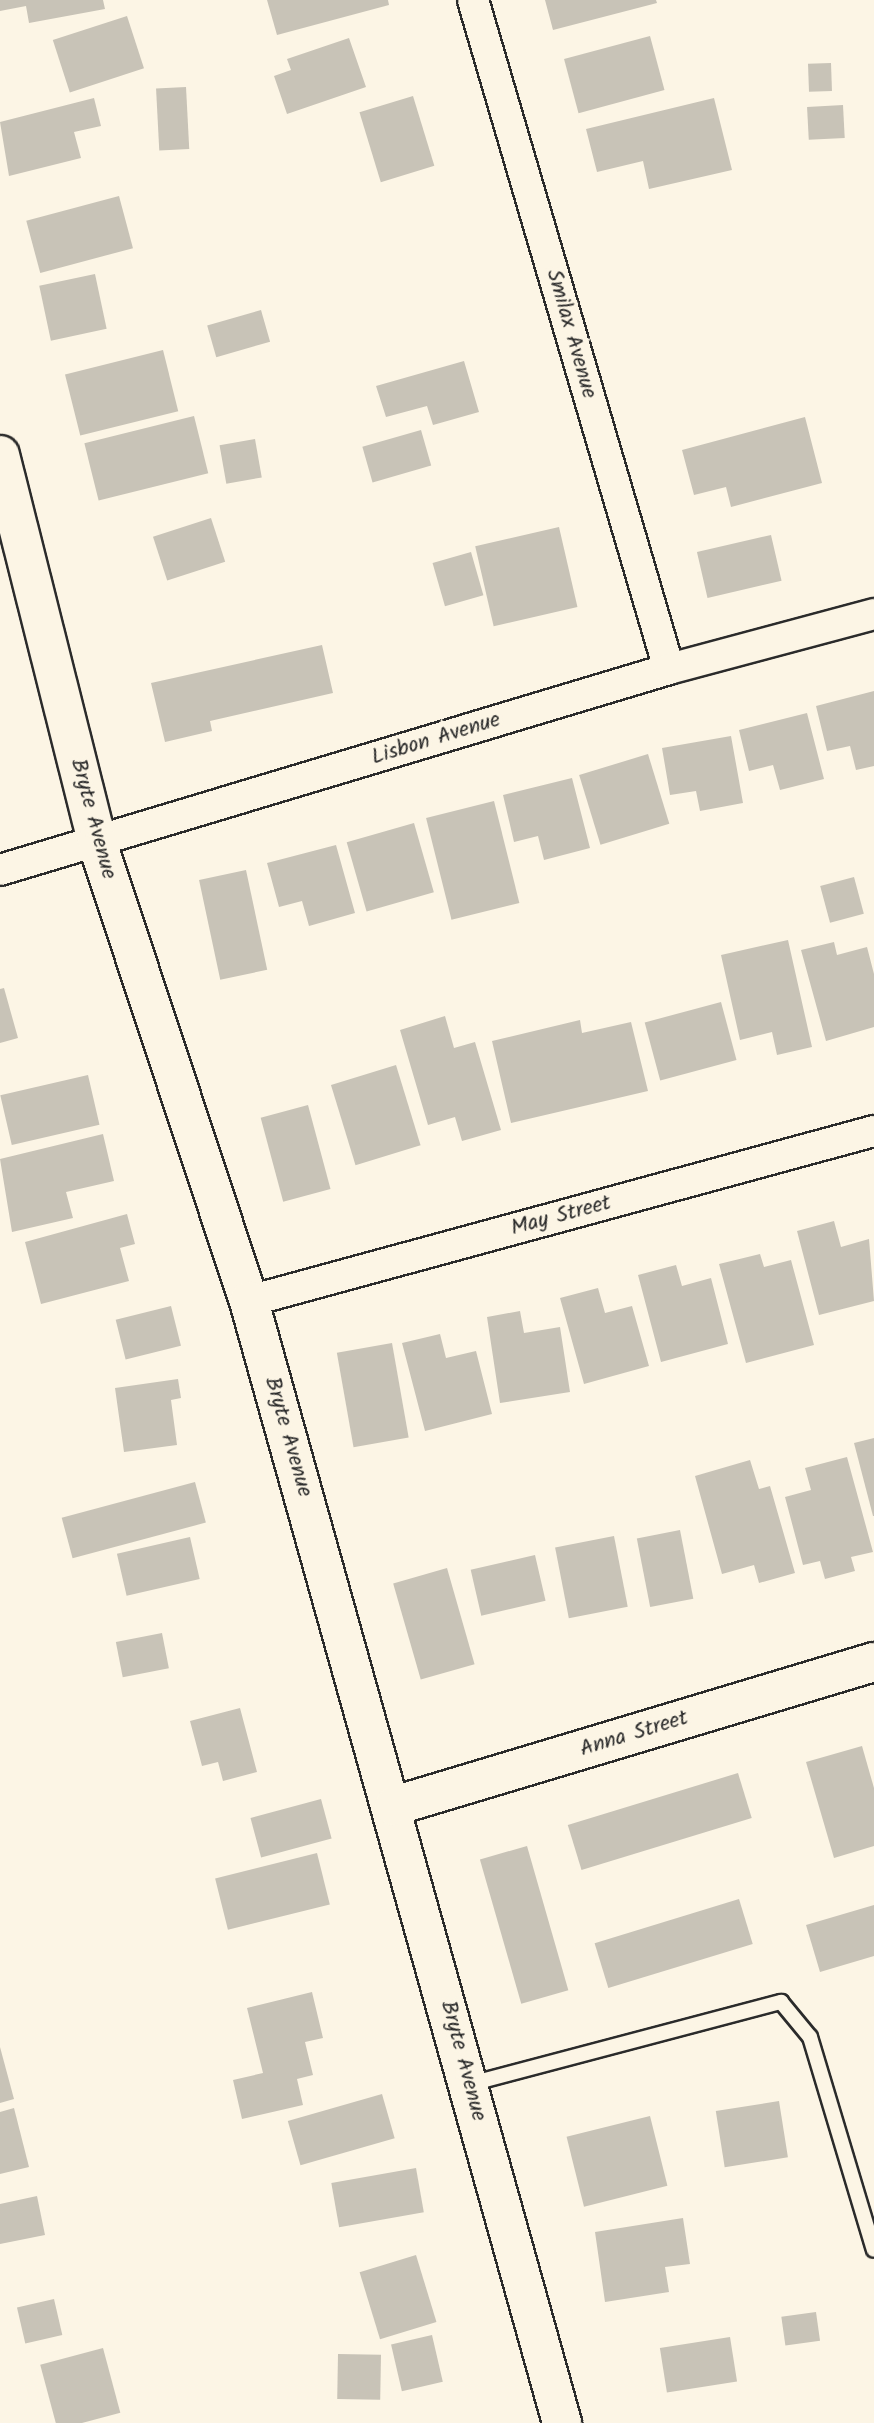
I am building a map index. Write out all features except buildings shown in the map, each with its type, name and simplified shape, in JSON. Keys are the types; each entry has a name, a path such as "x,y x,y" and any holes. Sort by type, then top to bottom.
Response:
{"street":[{"name":"Smilax Avenue","path":"473,0 669,669"},
{"name":"Bryte Avenue","path":"0,455 97,842 249,1301 394,1806 562,2423"},
{"name":"Lisbon Avenue","path":"0,870 669,669 874,614"},
{"name":"May Street","path":"249,1301 874,1131"},
{"name":"Anna Street","path":"394,1806 874,1662"}],"lane":[{"path":"470,2084 781,2002 810,2037 874,2250"}]}
